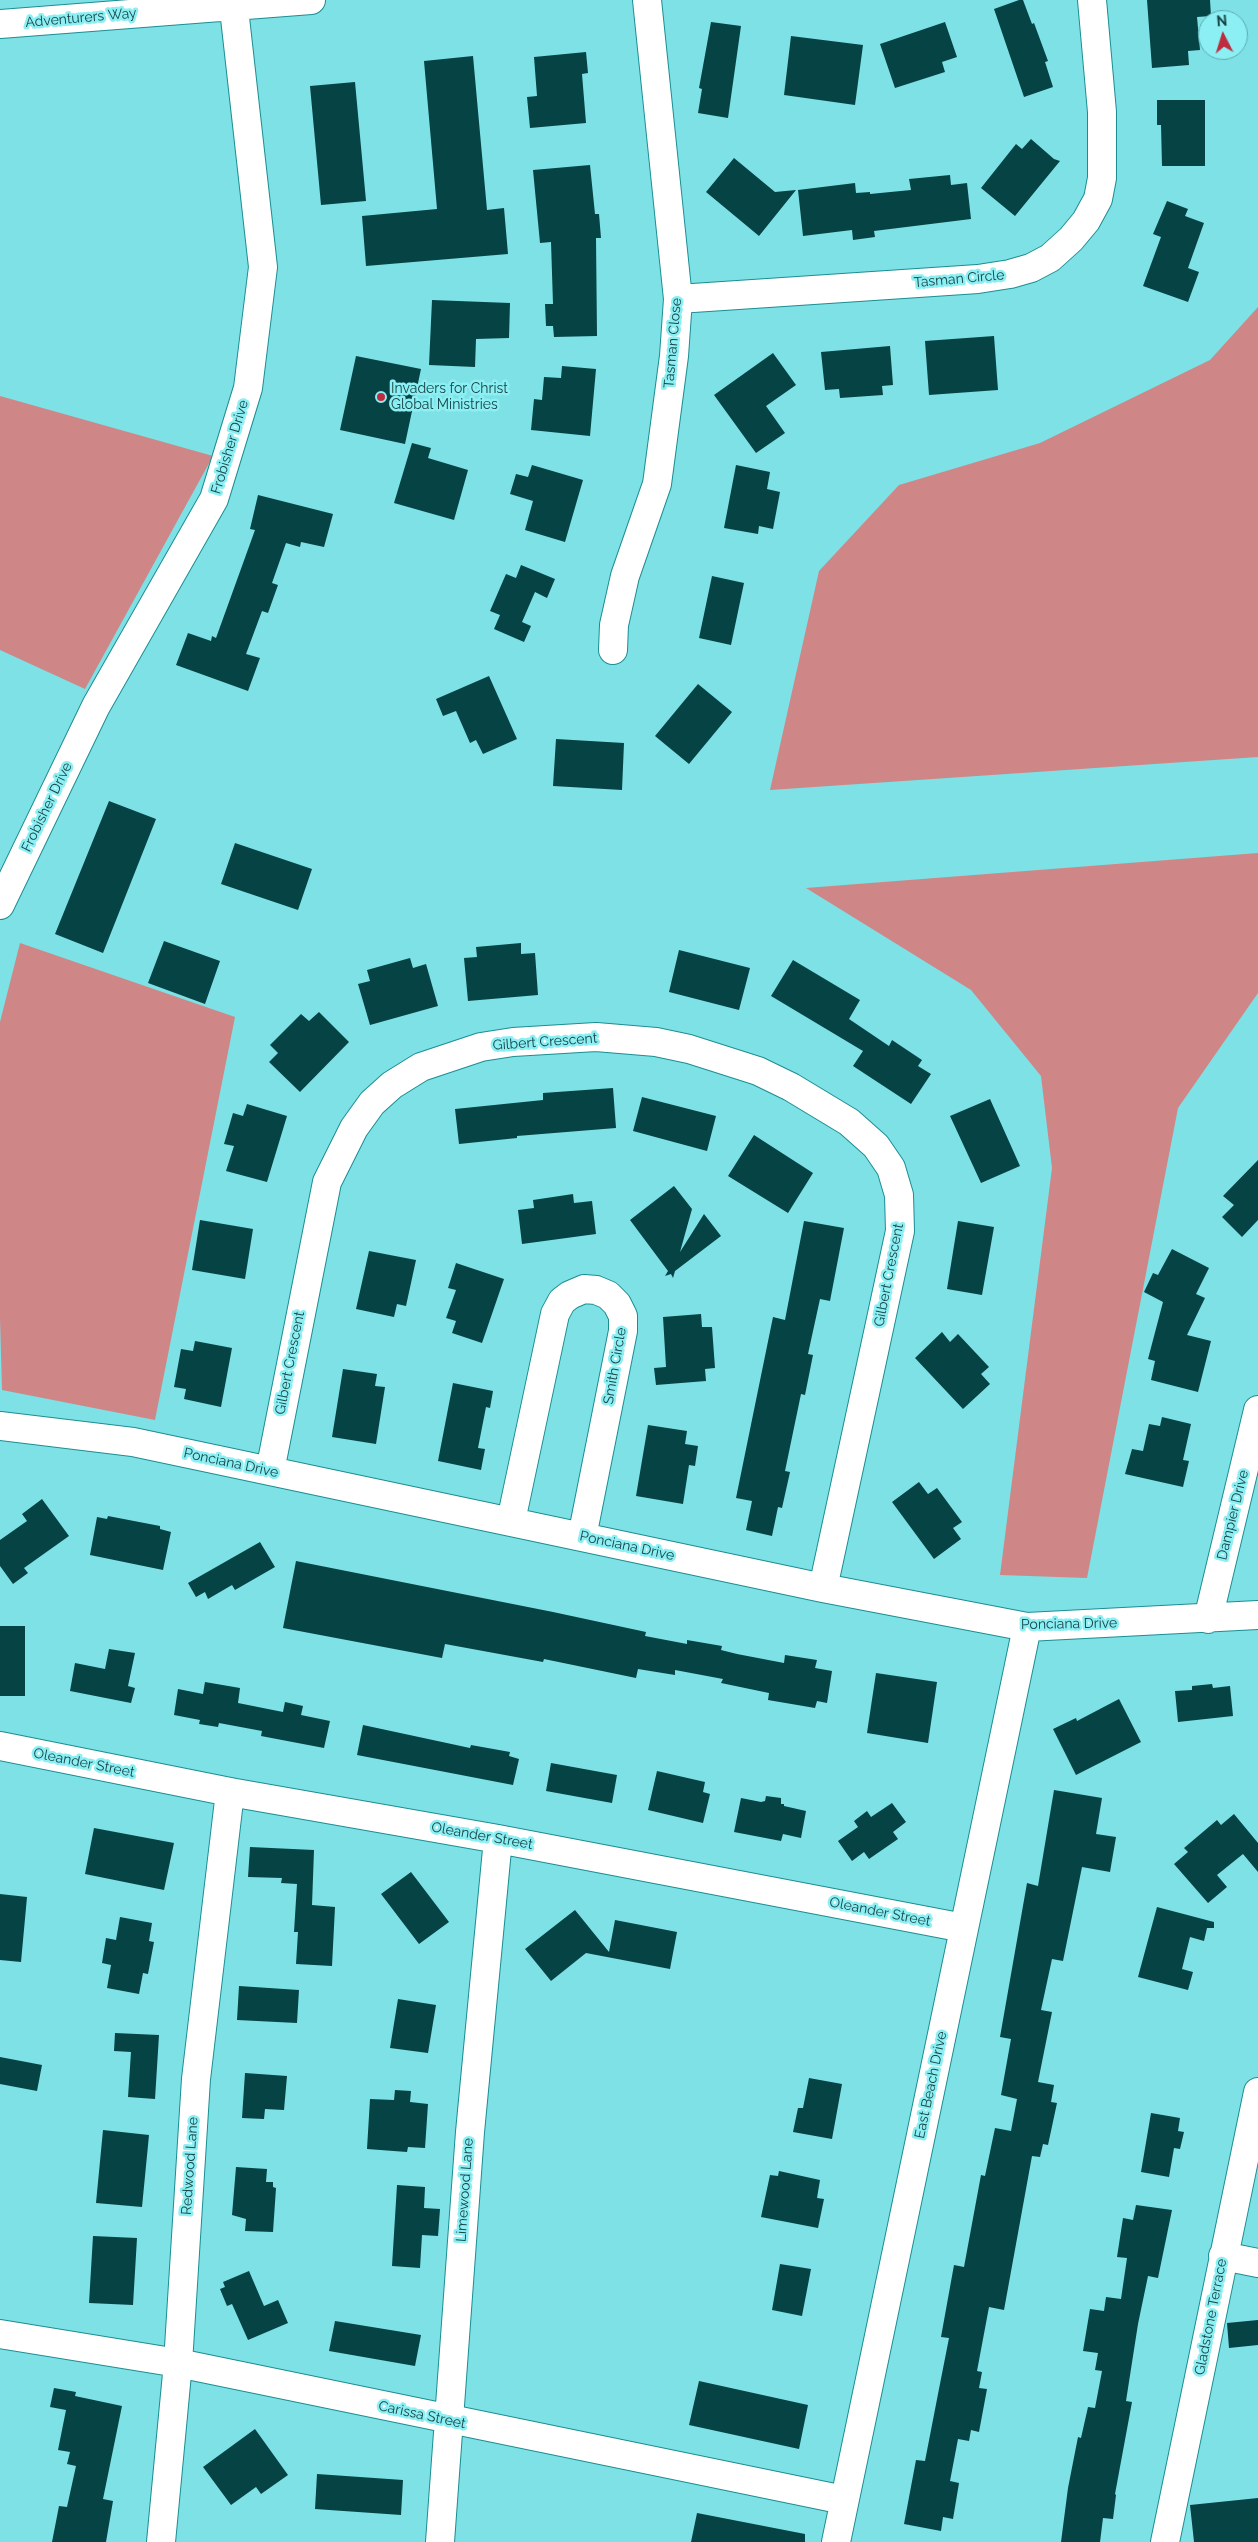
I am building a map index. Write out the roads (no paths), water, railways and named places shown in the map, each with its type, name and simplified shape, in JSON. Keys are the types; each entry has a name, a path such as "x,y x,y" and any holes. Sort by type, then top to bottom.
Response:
{"street":[{"name":"Adventurers Way","path":"0,24 233,3 311,0"},
{"name":"Tasman Close","path":"613,650 614,625 621,593 657,484 674,356 678,299 647,0"},
{"name":"Tasman Circle","path":"678,299 978,279 1024,270 1050,258 1086,222 1098,200 1102,178 1102,112 1092,0"},
{"name":"Frobisher Drive","path":"0,904 96,706 214,499 248,388 263,267 233,3"},
{"name":"Gilbert Crescent","path":"270,1471 327,1182 354,1128 372,1103 392,1085 420,1067 448,1056 481,1047 513,1042 596,1037 656,1042 689,1049 758,1071 791,1087 849,1122 876,1146 891,1168 899,1195 900,1231 823,1588"},
{"name":"Smith Circle","path":"511,1521 555,1314 562,1301 570,1295 584,1289 596,1290 608,1295 617,1304 623,1316 623,1331 582,1537"},
{"name":"Dampier Drive","path":"1208,1620 1258,1410"},
{"name":"Ponciana Drive","path":"0,1426 133,1442 823,1588 1027,1628 1208,1620 1258,1615"},
{"name":"East Beach Drive","path":"836,2542 1027,1628"},
{"name":"Oleander Street","path":"0,1746 230,1792 498,1839 964,1928"},
{"name":"Redwood Lane","path":"161,2542 178,2363 196,2079 230,1792"},
{"name":"Limewood Lane","path":"440,2542 470,2132 498,1839"},
{"name":"Gladstone Terrace","path":"1165,2542 1258,2092"},
{"path":"1223,2256 1258,2263"},
{"name":"Carissa Street","path":"0,2334 178,2363 844,2500"}],"place":[{"name":"Invaders for Christ Global Ministries","path":"381,397"}]}
